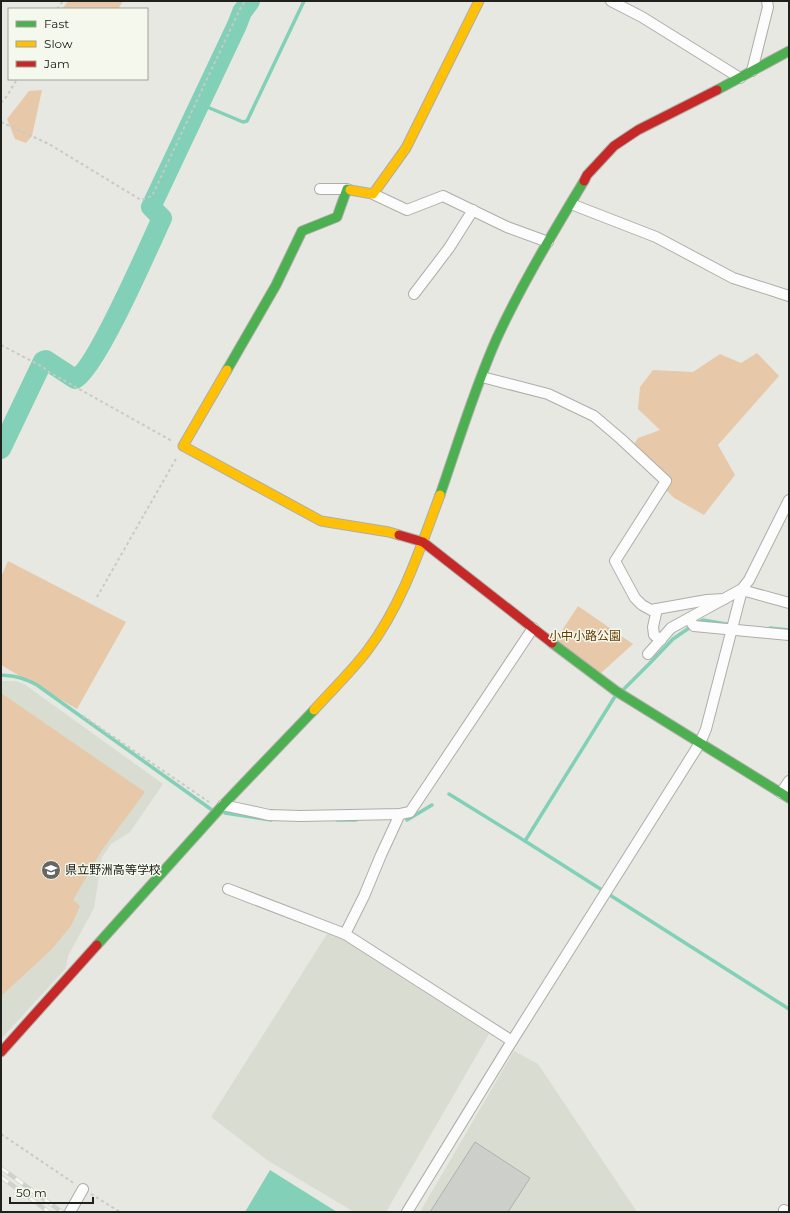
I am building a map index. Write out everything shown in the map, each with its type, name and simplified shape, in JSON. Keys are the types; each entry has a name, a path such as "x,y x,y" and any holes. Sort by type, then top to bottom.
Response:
{"street":[{"path":"373,194 406,148 479,1"},
{"path":"611,1 642,17 740,78"},
{"path":"752,71 768,7 767,1"},
{"path":"1,1052 223,805 301,724 366,652 380,632 395,607 416,562 496,341 520,291 587,175 614,146 638,130 740,78 789,51"},
{"path":"320,189 348,189 373,194 407,210 443,196 507,227 548,242"},
{"path":"348,189 337,217 302,231 276,285 182,446 321,521 389,532 423,542 616,691 785,795 789,781"},
{"path":"571,204 656,237 733,278 789,296"},
{"path":"414,294 449,248 473,210"},
{"path":"482,377 548,394 594,416 621,438 666,481 615,561 635,598 642,605 651,610 707,600 724,599"},
{"path":"648,654 671,628 742,589 749,580 789,500"},
{"path":"407,1212 512,1041 700,743 706,729 742,590 789,603"},
{"path":"657,608 653,627 654,635 661,640"},
{"path":"689,619 694,626 789,635"},
{"path":"223,805 269,815 300,816 400,814 410,812 533,628"},
{"path":"345,934 364,896 400,814"},
{"path":"228,890 345,934 512,1041"},
{"path":"70,1212 83,1189"}],"path":[{"path":"1,122 49,144 141,200 152,196 245,1"},
{"path":"1,104 16,80"},
{"path":"1,345 38,364 47,372 182,446 97,597"},
{"path":"83,716 213,805 223,805"},
{"path":"1,1134 120,1212"}],"shaded area":[{"name":"県立野洲高等学校","path":"1,681 15,681 24,684 163,784 130,832 111,844 102,857 94,908 68,956 66,968 1,1039"},
{"path":"329,931 489,1034 386,1212 354,1212 267,1160 211,1117"},
{"path":"514,1051 538,1064 637,1212 420,1212"},
{"path":"270,1170 337,1212 245,1212"}],"green space":[{"path":"68,1 123,1 119,8 63,8"},
{"path":"42,90 32,136 26,143 15,139 7,119 29,91"},
{"path":"757,353 779,376 718,445 735,475 704,515 674,498 629,452 638,438 660,430 638,409 640,387 653,370 693,372 720,354 741,363"},
{"path":"8,561 126,622 77,709 1,665 1,577"},
{"name":"小中小路公園","path":"578,606 633,644 601,673 555,641"},
{"name":"県立野洲高等学校","path":"1,693 145,792 102,850 73,900 80,906 71,926 51,950 1,996"}],"building":[{"path":"475,1142 530,1178 508,1212 430,1212"}],"waterway":[{"path":"1,449 43,361 46,360 75,379 84,371 108,331 122,305 162,218 151,207 242,12 250,1"},
{"path":"200,104 243,122 247,121 304,1"},
{"path":"697,623 703,620 732,625"},
{"path":"622,691 673,639 692,626"},
{"path":"770,628 789,630"},
{"path":"1,675 20,678 37,685 212,810"},
{"path":"449,794 525,841 617,695"},
{"path":"407,820 432,805"},
{"path":"225,813 271,820"},
{"path":"337,820 356,820"},
{"path":"525,841 789,1009"}],"railway":[{"path":"1,1168 62,1212"},
{"path":"1,1177 49,1212"}],"traffic: fast":[{"path":"717,90 789,51"},
{"path":"440,495 473,397 496,340 527,279 584,181"},
{"path":"227,370 276,285 302,231 337,217 347,189 350,190"},
{"path":"552,643 616,691 789,798"},
{"path":"97,945 223,805 314,710"}],"traffic: slow":[{"path":"350,190 373,194 406,148 479,1"},
{"path":"227,370 183,446 321,521 399,535"},
{"path":"314,710 361,659 390,615 409,576 440,495"}],"traffic: jam":[{"path":"584,181 587,175 614,146 638,130 717,90"},
{"path":"399,535 423,542 552,643"},
{"path":"1,1052 97,945"}],"place":[{"name":"県立野洲高等学校","path":"51,870"}]}
